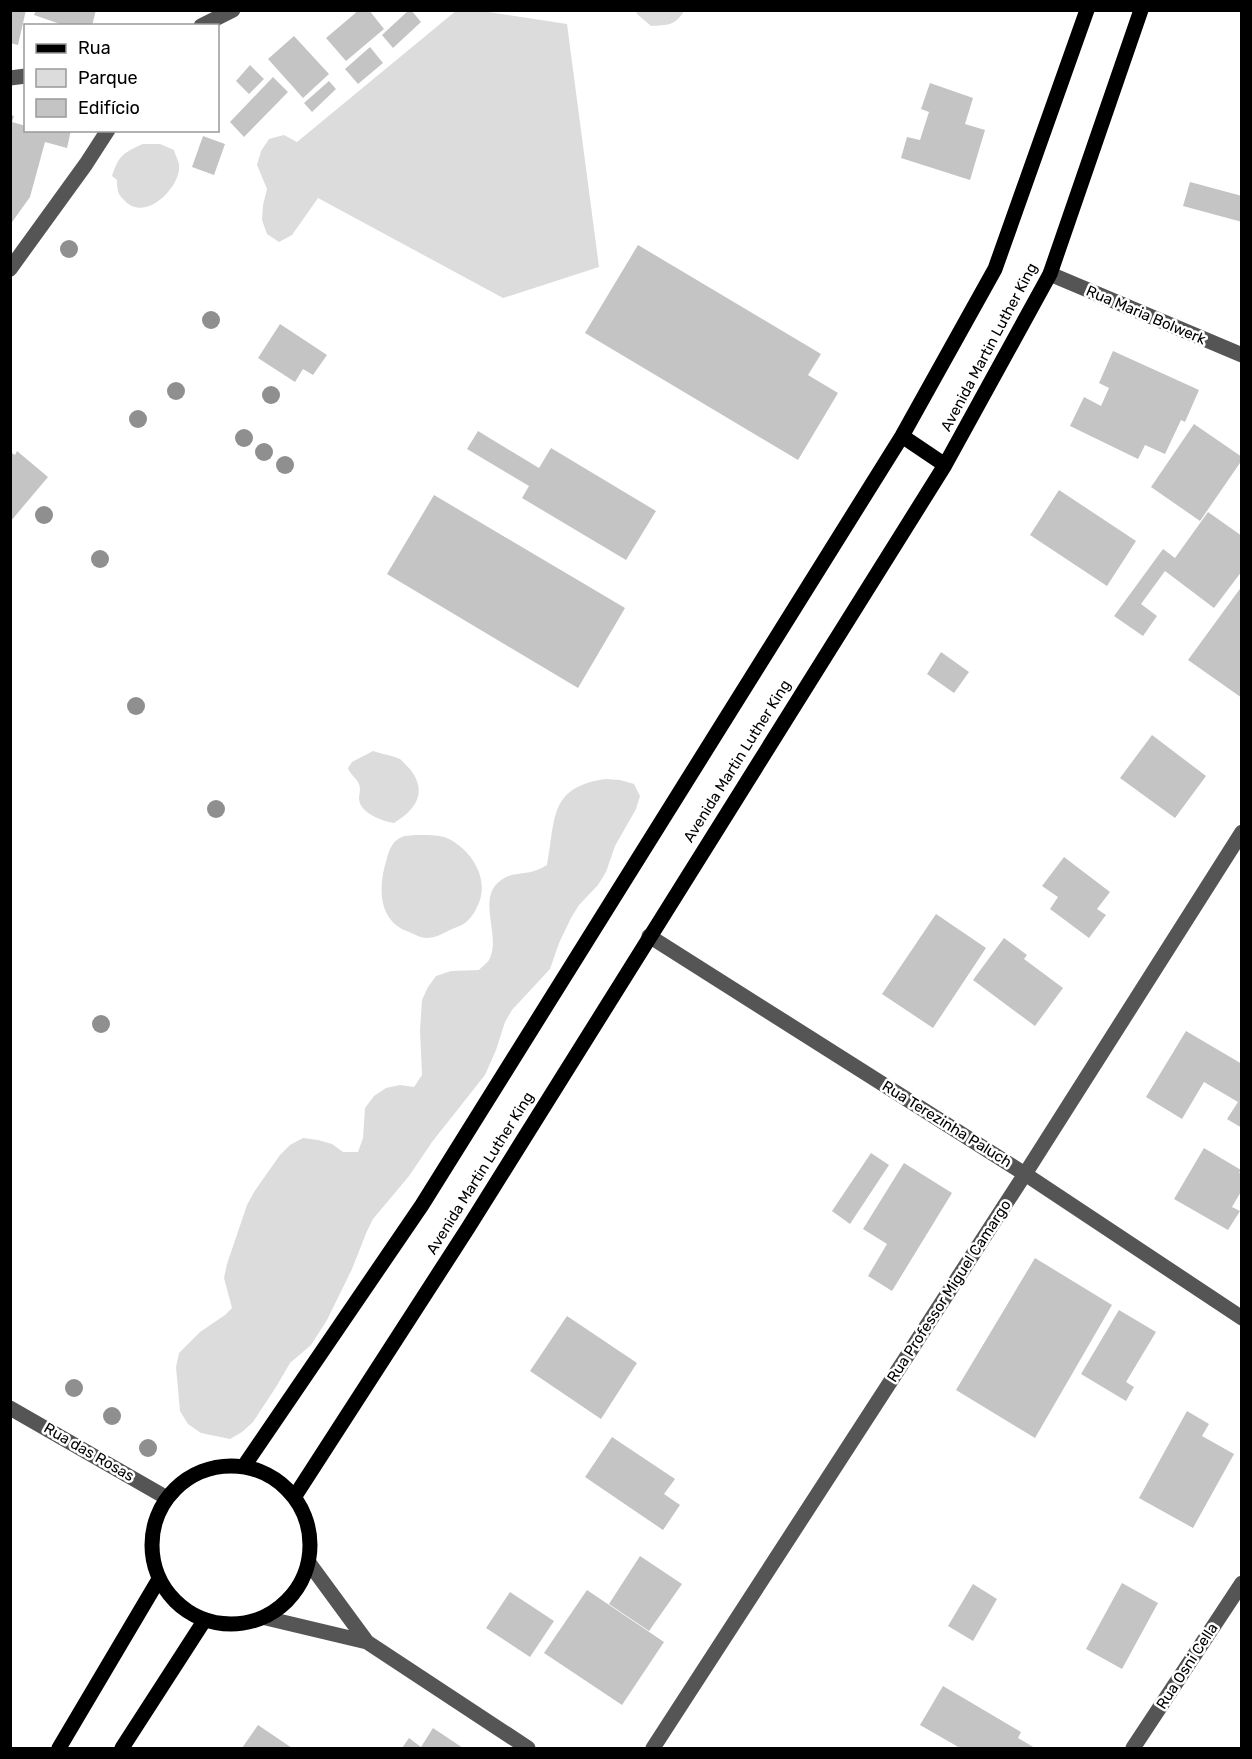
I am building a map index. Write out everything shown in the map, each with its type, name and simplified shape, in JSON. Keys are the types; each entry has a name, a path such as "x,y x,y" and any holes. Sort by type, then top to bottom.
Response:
{"main road":[{"name":"Avenida Martin Luther King","path":"244,1466 422,1204 902,436 995,269 1087,10"},
{"name":"Avenida Martin Luther King","path":"295,1496 468,1228 945,465 1050,274 1141,10"},
{"path":"902,436 945,465"},
{"path":"244,1466 272,1476 295,1496 309,1528 309,1563 294,1595 266,1617 235,1625 204,1621 185,1611 170,1597 159,1579 152,1551 154,1523 167,1498 188,1478 215,1467 244,1466"},
{"path":"59,1749 159,1579"},
{"path":"122,1749 204,1621"}],"street":[{"path":"205,24 232,10"},
{"path":"10,269 107,132"},
{"name":"Rua Maria Bolwerk","path":"1050,274 1242,355"},
{"name":"Rua Professor Miguel Camargo","path":"653,1749 1025,1174 1242,832"},
{"name":"Rua Terezinha Paluch","path":"649,936 1025,1174 1242,1318"},
{"name":"Rua das Rosas","path":"10,1408 167,1498"},
{"path":"309,1563 367,1642"},
{"name":"Rua Osni Cella","path":"1133,1749 1242,1583"},
{"path":"266,1617 367,1642 528,1749"}],"green space":[{"path":"457,10 482,11 567,24 599,267 503,298 318,198 292,235 279,242 267,234 262,220 267,189 257,165 261,151 269,139 284,135 297,142"},
{"path":"636,10 684,11 677,20 670,24 651,26 637,14"},
{"path":"143,144 160,144 174,150 179,164 175,182 169,191 152,205 143,208 133,207 120,196 117,180 112,176 117,163 123,156"},
{"path":"373,751 400,759 410,769 418,785 417,800 402,818 394,823 378,818 363,808 359,799 359,784 348,768 352,762"},
{"path":"606,779 634,784 640,796 636,809 615,846 606,872 571,918 550,969 512,1010 505,1022 485,1075 432,1142 409,1176 373,1219 327,1320 311,1345 290,1363 253,1422 230,1439 201,1433 188,1424 180,1411 176,1367 179,1353 200,1332 232,1308 224,1278 247,1205 254,1192 280,1155 290,1145 303,1138 332,1144 343,1152 358,1152 363,1138 365,1108 374,1096 386,1088 400,1085 414,1087 422,1075 420,1031 422,1000 428,987 436,976 451,971 479,970 488,961 493,939 489,904 496,884 506,877 534,871 547,865 554,820 564,798 574,789 587,783"},
{"path":"415,835 447,838 460,846 473,861 481,879 480,899 470,919 462,925 430,938 420,937 398,927 391,920 383,901 382,880 390,849 399,838"}],"building":[{"path":"10,10 26,10 18,45 10,43"},
{"path":"36,10 96,10 92,24 60,24 34,15"},
{"path":"359,10 369,10 384,29 346,61 326,38"},
{"path":"409,10 421,22 393,48 382,35"},
{"path":"294,36 329,74 303,98 268,59"},
{"path":"370,47 383,63 358,84 345,69"},
{"path":"250,65 264,79 249,94 236,81"},
{"path":"273,77 288,92 244,137 230,122"},
{"path":"329,81 336,89 312,112 304,103"},
{"path":"930,83 973,98 965,124 985,130 970,180 901,158 907,137 920,140 929,112 921,109"},
{"path":"10,115 14,116 12,122 24,125 24,132 71,132 67,148 45,142 30,197 10,225"},
{"path":"203,136 225,144 214,175 192,167"},
{"path":"1190,182 1242,196 1242,222 1183,206"},
{"path":"638,245 821,354 808,375 838,393 798,460 585,333"},
{"path":"280,324 327,355 313,375 303,369 295,382 258,358"},
{"path":"1113,351 1199,390 1185,422 1181,420 1165,454 1145,445 1138,459 1070,426 1084,397 1101,406 1109,388 1099,383"},
{"path":"1194,424 1242,457 1200,521 1151,487"},
{"path":"478,431 539,468 551,448 656,511 626,560 522,498 529,486 467,449"},
{"path":"17,451 48,477 10,522 10,452 15,455"},
{"path":"1059,490 1136,541 1107,586 1030,535"},
{"path":"434,495 625,608 578,688 387,574"},
{"path":"1208,512 1242,536 1242,571 1214,608 1165,571 1141,604 1157,616 1143,636 1114,616 1163,549 1175,558"},
{"path":"1242,586 1242,673 1240,675 1242,676 1242,698 1188,660"},
{"path":"941,652 969,672 954,693 927,674"},
{"path":"1152,735 1206,776 1175,818 1120,778"},
{"path":"1064,857 1110,892 1097,909 1106,915 1089,938 1050,909 1058,897 1042,886"},
{"path":"936,914 986,948 933,1028 882,994"},
{"path":"1004,938 1027,955 1024,959 1063,988 1035,1026 973,980"},
{"path":"1186,1031 1242,1064 1242,1128 1227,1119 1238,1102 1204,1082 1182,1119 1146,1097"},
{"path":"1204,1148 1241,1170 1239,1173 1242,1174 1242,1190 1232,1207 1240,1211 1228,1230 1174,1199"},
{"path":"871,1153 889,1165 850,1224 832,1211"},
{"path":"904,1163 952,1193 892,1291 868,1276 887,1244 863,1229"},
{"path":"1035,1258 1112,1305 1035,1438 956,1390"},
{"path":"1119,1310 1156,1332 1126,1382 1134,1387 1126,1401 1081,1374"},
{"path":"567,1316 637,1363 601,1419 530,1371"},
{"path":"1187,1411 1209,1424 1202,1436 1234,1454 1193,1528 1139,1498"},
{"path":"612,1437 675,1479 664,1494 680,1505 663,1530 585,1477"},
{"path":"640,1556 682,1584 649,1631 609,1604"},
{"path":"1122,1583 1158,1603 1122,1669 1086,1649"},
{"path":"973,1584 997,1599 973,1641 948,1626"},
{"path":"587,1590 664,1642 622,1705 544,1653"},
{"path":"510,1592 554,1621 530,1657 486,1628"},
{"path":"943,1686 1021,1732 1018,1738 1035,1748 960,1748 920,1725"},
{"path":"258,1725 292,1748 242,1748"},
{"path":"433,1728 463,1748 402,1748 409,1738 421,1747"}]}
